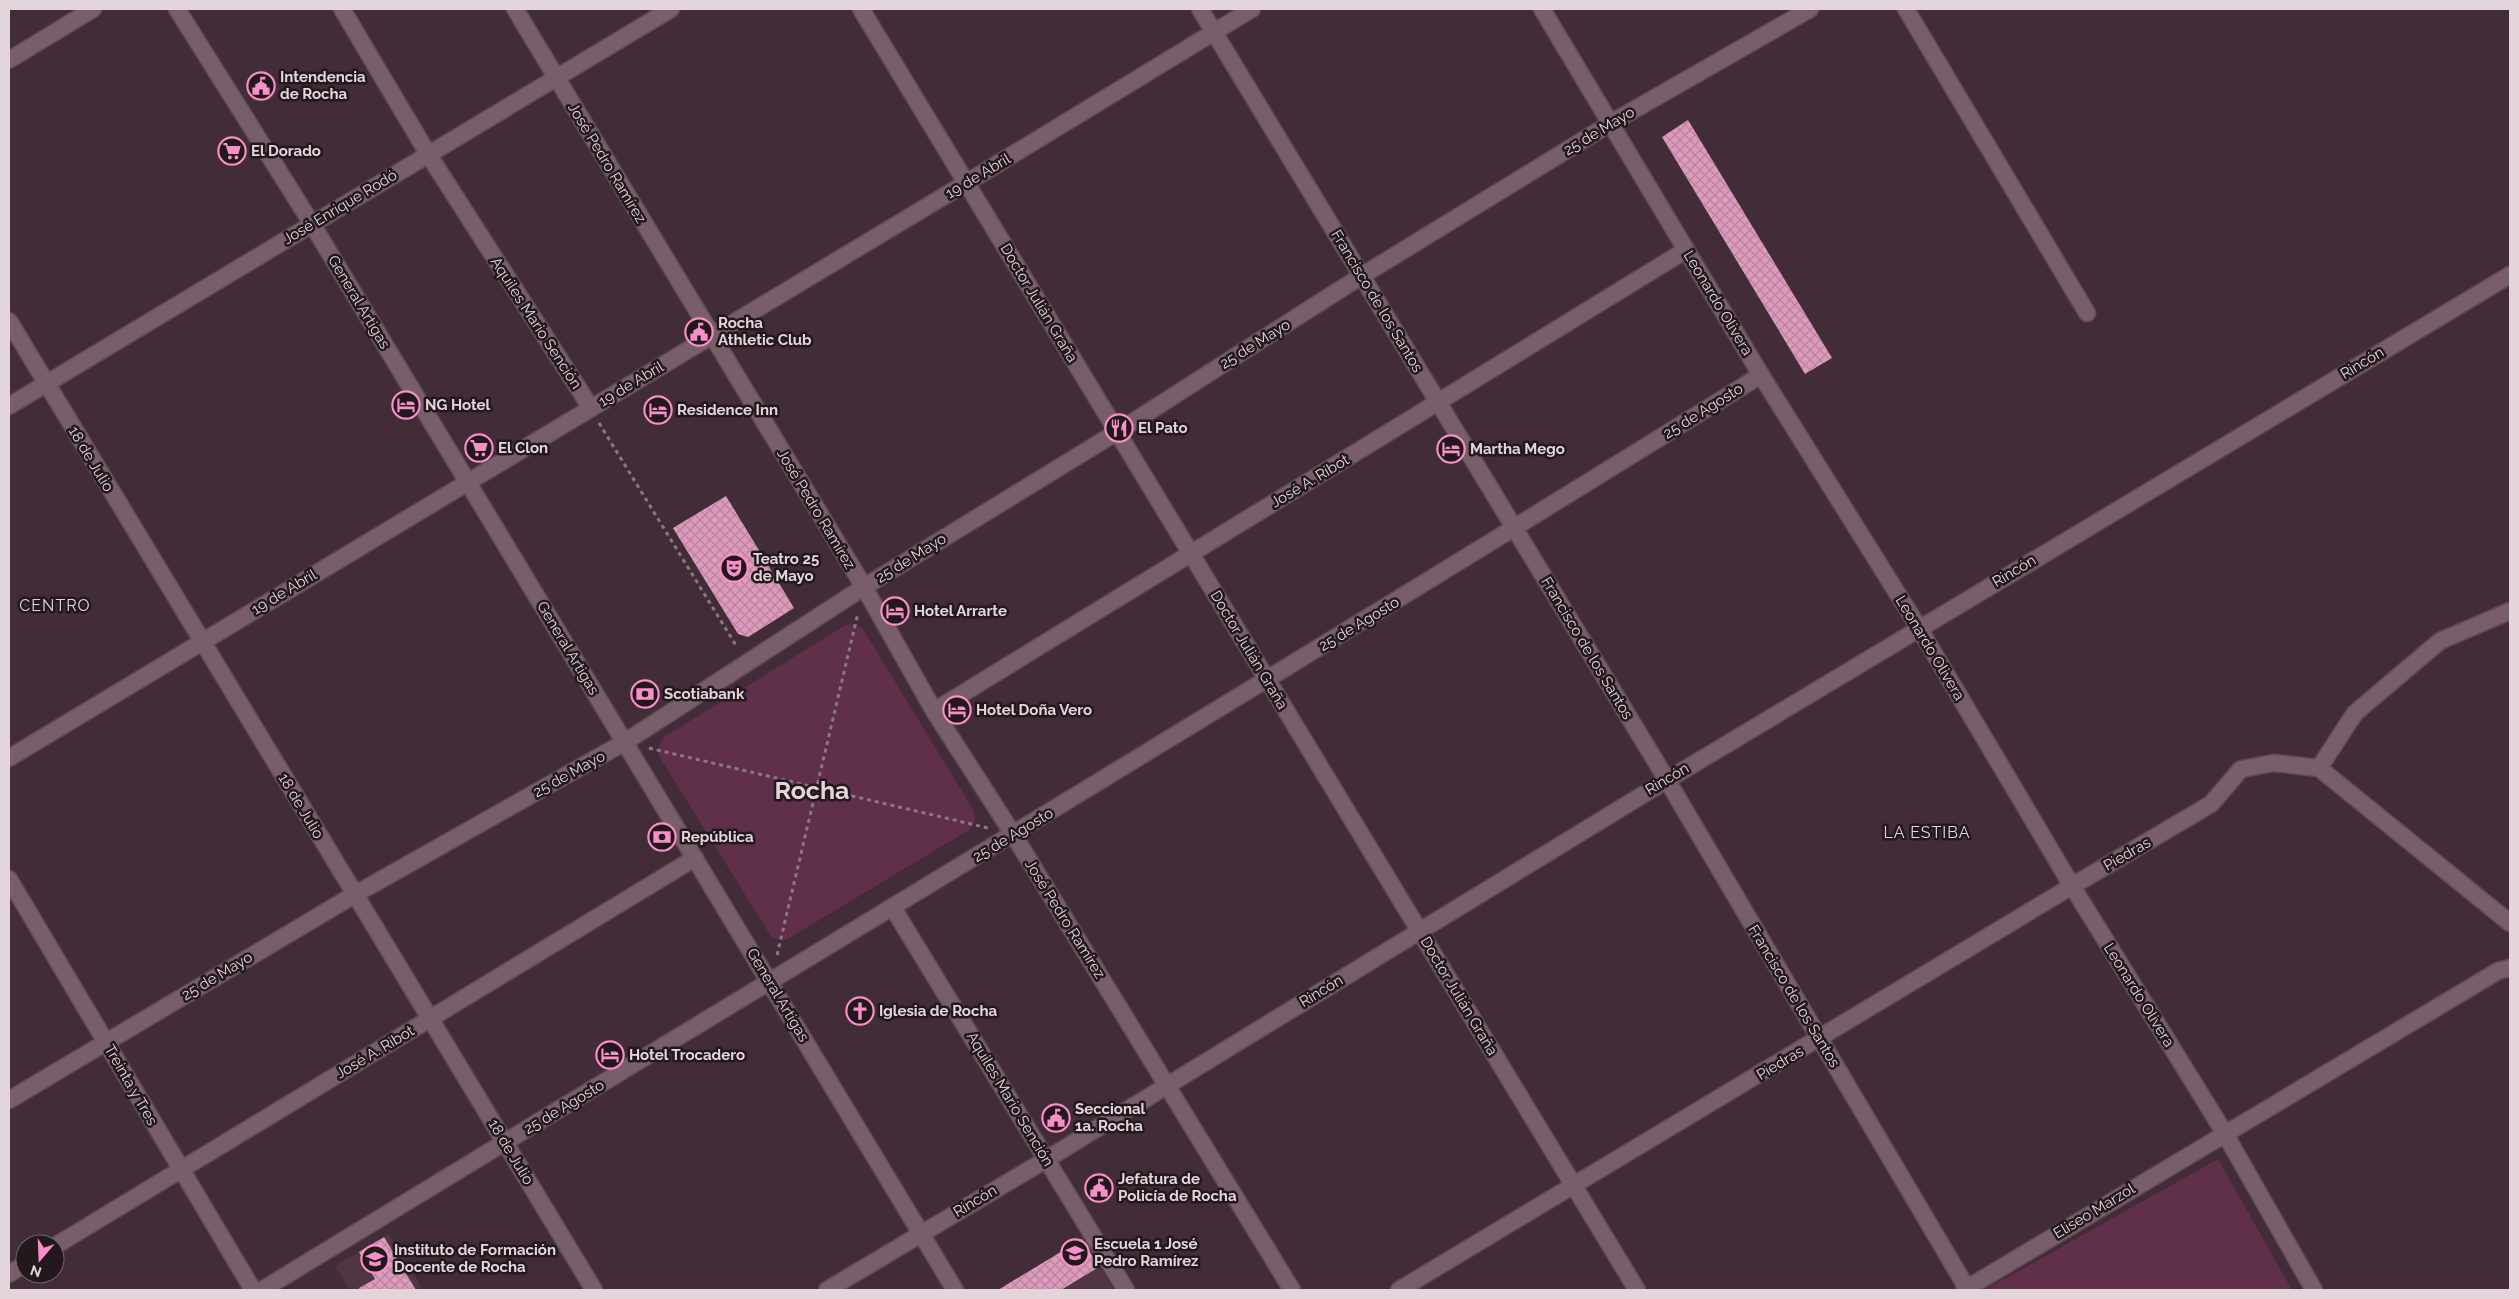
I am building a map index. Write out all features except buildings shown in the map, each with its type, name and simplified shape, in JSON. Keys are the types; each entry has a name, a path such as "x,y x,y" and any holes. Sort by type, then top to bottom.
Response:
{"street":[{"path":"9,60 93,9"},
{"name":"General Artigas","path":"177,9 312,224 955,1290"},
{"name":"Aquiles Mario Sención","path":"342,9 428,154 591,408"},
{"name":"José Pedro Ramírez","path":"515,9 864,588 934,711 1013,834 1292,1290"},
{"name":"José Enrique Rodó","path":"9,406 671,9"},
{"name":"Doctor Julián Graña","path":"861,9 1637,1290"},
{"name":"Francisco de los Santos","path":"1200,9 1666,780 1966,1290"},
{"name":"19 de Abril","path":"9,758 1252,9"},
{"name":"Leonardo Olivera","path":"1542,9 1761,375 1919,628 2072,886 2224,1132 2314,1290"},
{"name":"25 de Mayo","path":"9,1100 354,895 625,742 806,624 1363,276 1611,123 1810,9"},
{"path":"1906,9 2087,313"},
{"name":"José A. Ribot","path":"934,711 1686,250"},
{"name":"Rincón","path":"827,1290 1047,1159 1666,780 2510,275"},
{"name":"18 de Julio","path":"9,321 594,1290"},
{"name":"25 de Agosto","path":"262,1290 504,1142 771,983 1761,375"},
{"path":"2510,611 2440,641 2355,713 2319,768 2510,922"},
{"name":"Piedras","path":"1399,1290 2211,804 2241,769 2274,763 2319,768"},
{"name":"José A. Ribot","path":"65,1240 696,858"},
{"name":"Treinta y Tres","path":"9,879 180,1170 253,1290"},
{"name":"Aquiles Mario Sención","path":"893,908 1126,1290"},
{"name":"Eliseo Marzol","path":"1966,1290 2224,1132 2498,971 2510,968"}],"path":[{"path":"591,408 747,663"},
{"path":"771,983 864,588"},
{"path":"625,742 1013,834"}],"shaded area":[{"path":"855,624 863,629 974,811 975,821 969,830 786,940 772,938 659,756 659,745 664,737 846,625"},
{"path":"2218,1159 2292,1290 1985,1290"},
{"name":"Instituto de Formación Docente de Rocha","path":"389,1234 423,1290 350,1290 335,1266"},
{"name":"Escuela 1 José Pedro Ramírez","path":"1082,1239 1114,1290 998,1290"}],"place":[{"name":"Intendencia de Rocha","path":"261,86"},
{"name":"El Dorado","path":"232,151"},
{"name":"Rocha Athletic Club","path":"699,332"},
{"name":"NG Hotel","path":"406,405"},
{"name":"Residence Inn","path":"658,410"},
{"name":"El Pato","path":"1119,428"},
{"name":"El Clon","path":"479,448"},
{"name":"Martha Mego","path":"1451,449"},
{"name":"Teatro 25 de Mayo","path":"734,568"},
{"name":"Hotel Arrarte","path":"895,611"},
{"name":"Scotiabank","path":"645,694"},
{"name":"Hotel Doña Vero","path":"957,710"},
{"name":"República","path":"662,837"},
{"name":"Iglesia de Rocha","path":"860,1011"},
{"name":"Hotel Trocadero","path":"610,1055"},
{"name":"Seccional 1a. Rocha","path":"1056,1118"},
{"name":"Jefatura de Policía de Rocha","path":"1099,1188"},
{"name":"Escuela 1 José Pedro Ramírez","path":"1075,1253"},
{"name":"Instituto de Formación Docente de Rocha","path":"375,1259"}],"district":[{"name":"CENTRO","path":"55,605"},
{"name":"Rocha","path":"812,790"},
{"name":"LA ESTIBA","path":"1927,832"}]}
